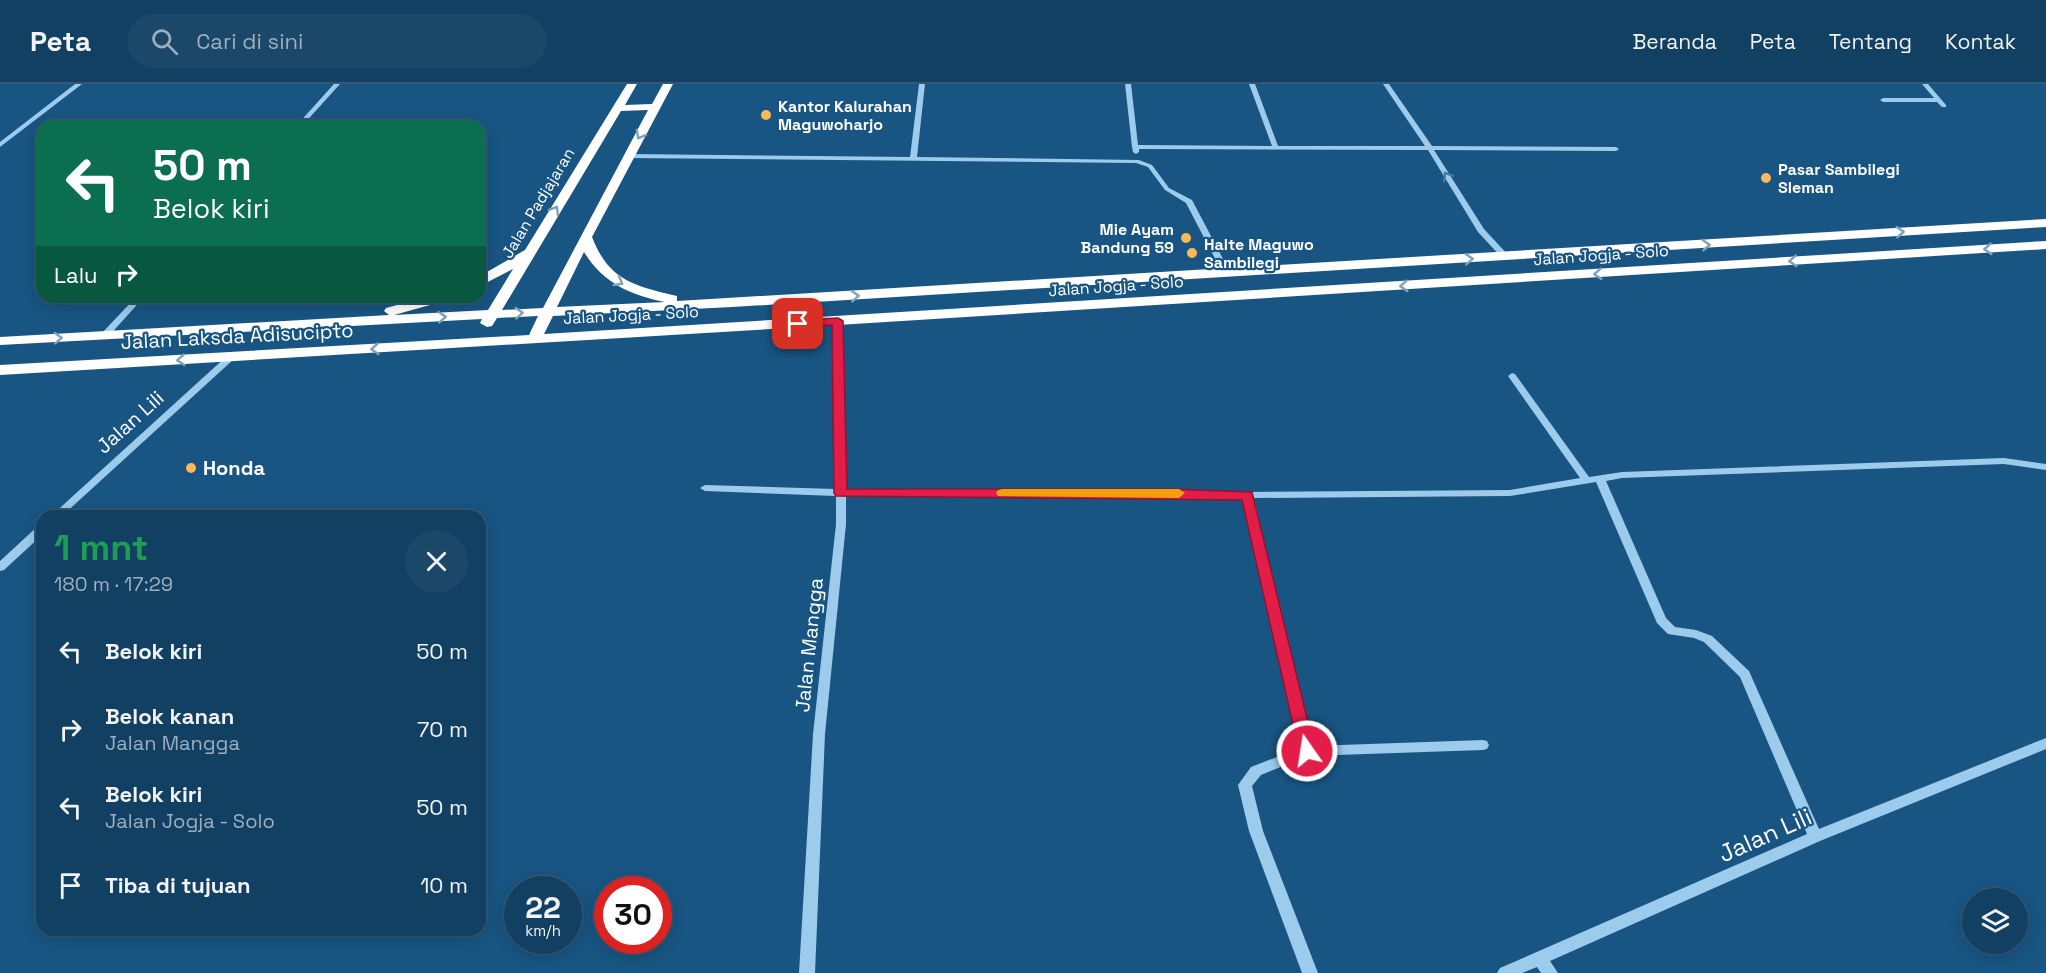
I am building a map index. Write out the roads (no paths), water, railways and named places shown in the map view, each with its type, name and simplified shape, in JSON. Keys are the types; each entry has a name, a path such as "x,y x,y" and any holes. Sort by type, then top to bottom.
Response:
{"highway":[{"path":"534,339 668,84"},
{"name":"Jalan Padjajaran","path":"476,342 631,85"},
{"path":"617,108 655,107"},
{"name":"Jalan Jogja - Solo","path":"492,314 713,304 2046,224"},
{"path":"586,237 597,264 612,279 631,289 656,296 713,304"},
{"name":"Jalan Jogja - Solo","path":"476,342 2046,245"},
{"path":"486,279 515,262 533,246"},
{"path":"349,321 420,303"},
{"name":"Jalan Laksda Adisucipto","path":"0,341 492,314"},
{"name":"Jalan Laksda Adisucipto","path":"0,370 476,342"}],"street":[{"path":"0,145 78,84"},
{"path":"304,120 337,84"},
{"path":"913,160 922,84"},
{"path":"1128,84 1137,161"},
{"path":"1252,84 1275,146"},
{"path":"1386,84 1481,230 1506,257"},
{"path":"1883,100 1941,103 1925,84"},
{"path":"1135,147 1616,149"},
{"path":"629,156 1137,161 1150,166 1167,189 1189,202 1227,274"},
{"path":"104,336 134,303"},
{"name":"Jalan Mangga","path":"807,973 819,734 841,524 838,321"},
{"name":"Jalan Lili","path":"63,510 231,357"},
{"path":"1512,376 1587,481"},
{"path":"705,488 841,493 1248,495 1510,493 1600,478 1658,473 2004,461 2046,467"},
{"path":"1600,478 1661,620 1672,631 1696,634 1708,639 1744,674 1815,837"},
{"path":"1248,495 1307,751"},
{"path":"0,567 36,534"},
{"name":"Jalan Lili","path":"1505,973 1815,837 2046,743"},
{"path":"1310,973 1256,831 1245,785 1256,771 1307,751 1482,745"},
{"path":"1540,958 1550,973"}],"place":[{"name":"Kantor Kalurahan Maguwoharjo","path":"766,115"},
{"name":"Pasar Sambilegi Sleman","path":"1766,178"},
{"name":"Mie Ayam Bandung 59","path":"1186,238"},
{"name":"Halte Maguwo Sambilegi","path":"1192,253"},
{"name":"Honda","path":"191,468"}]}
